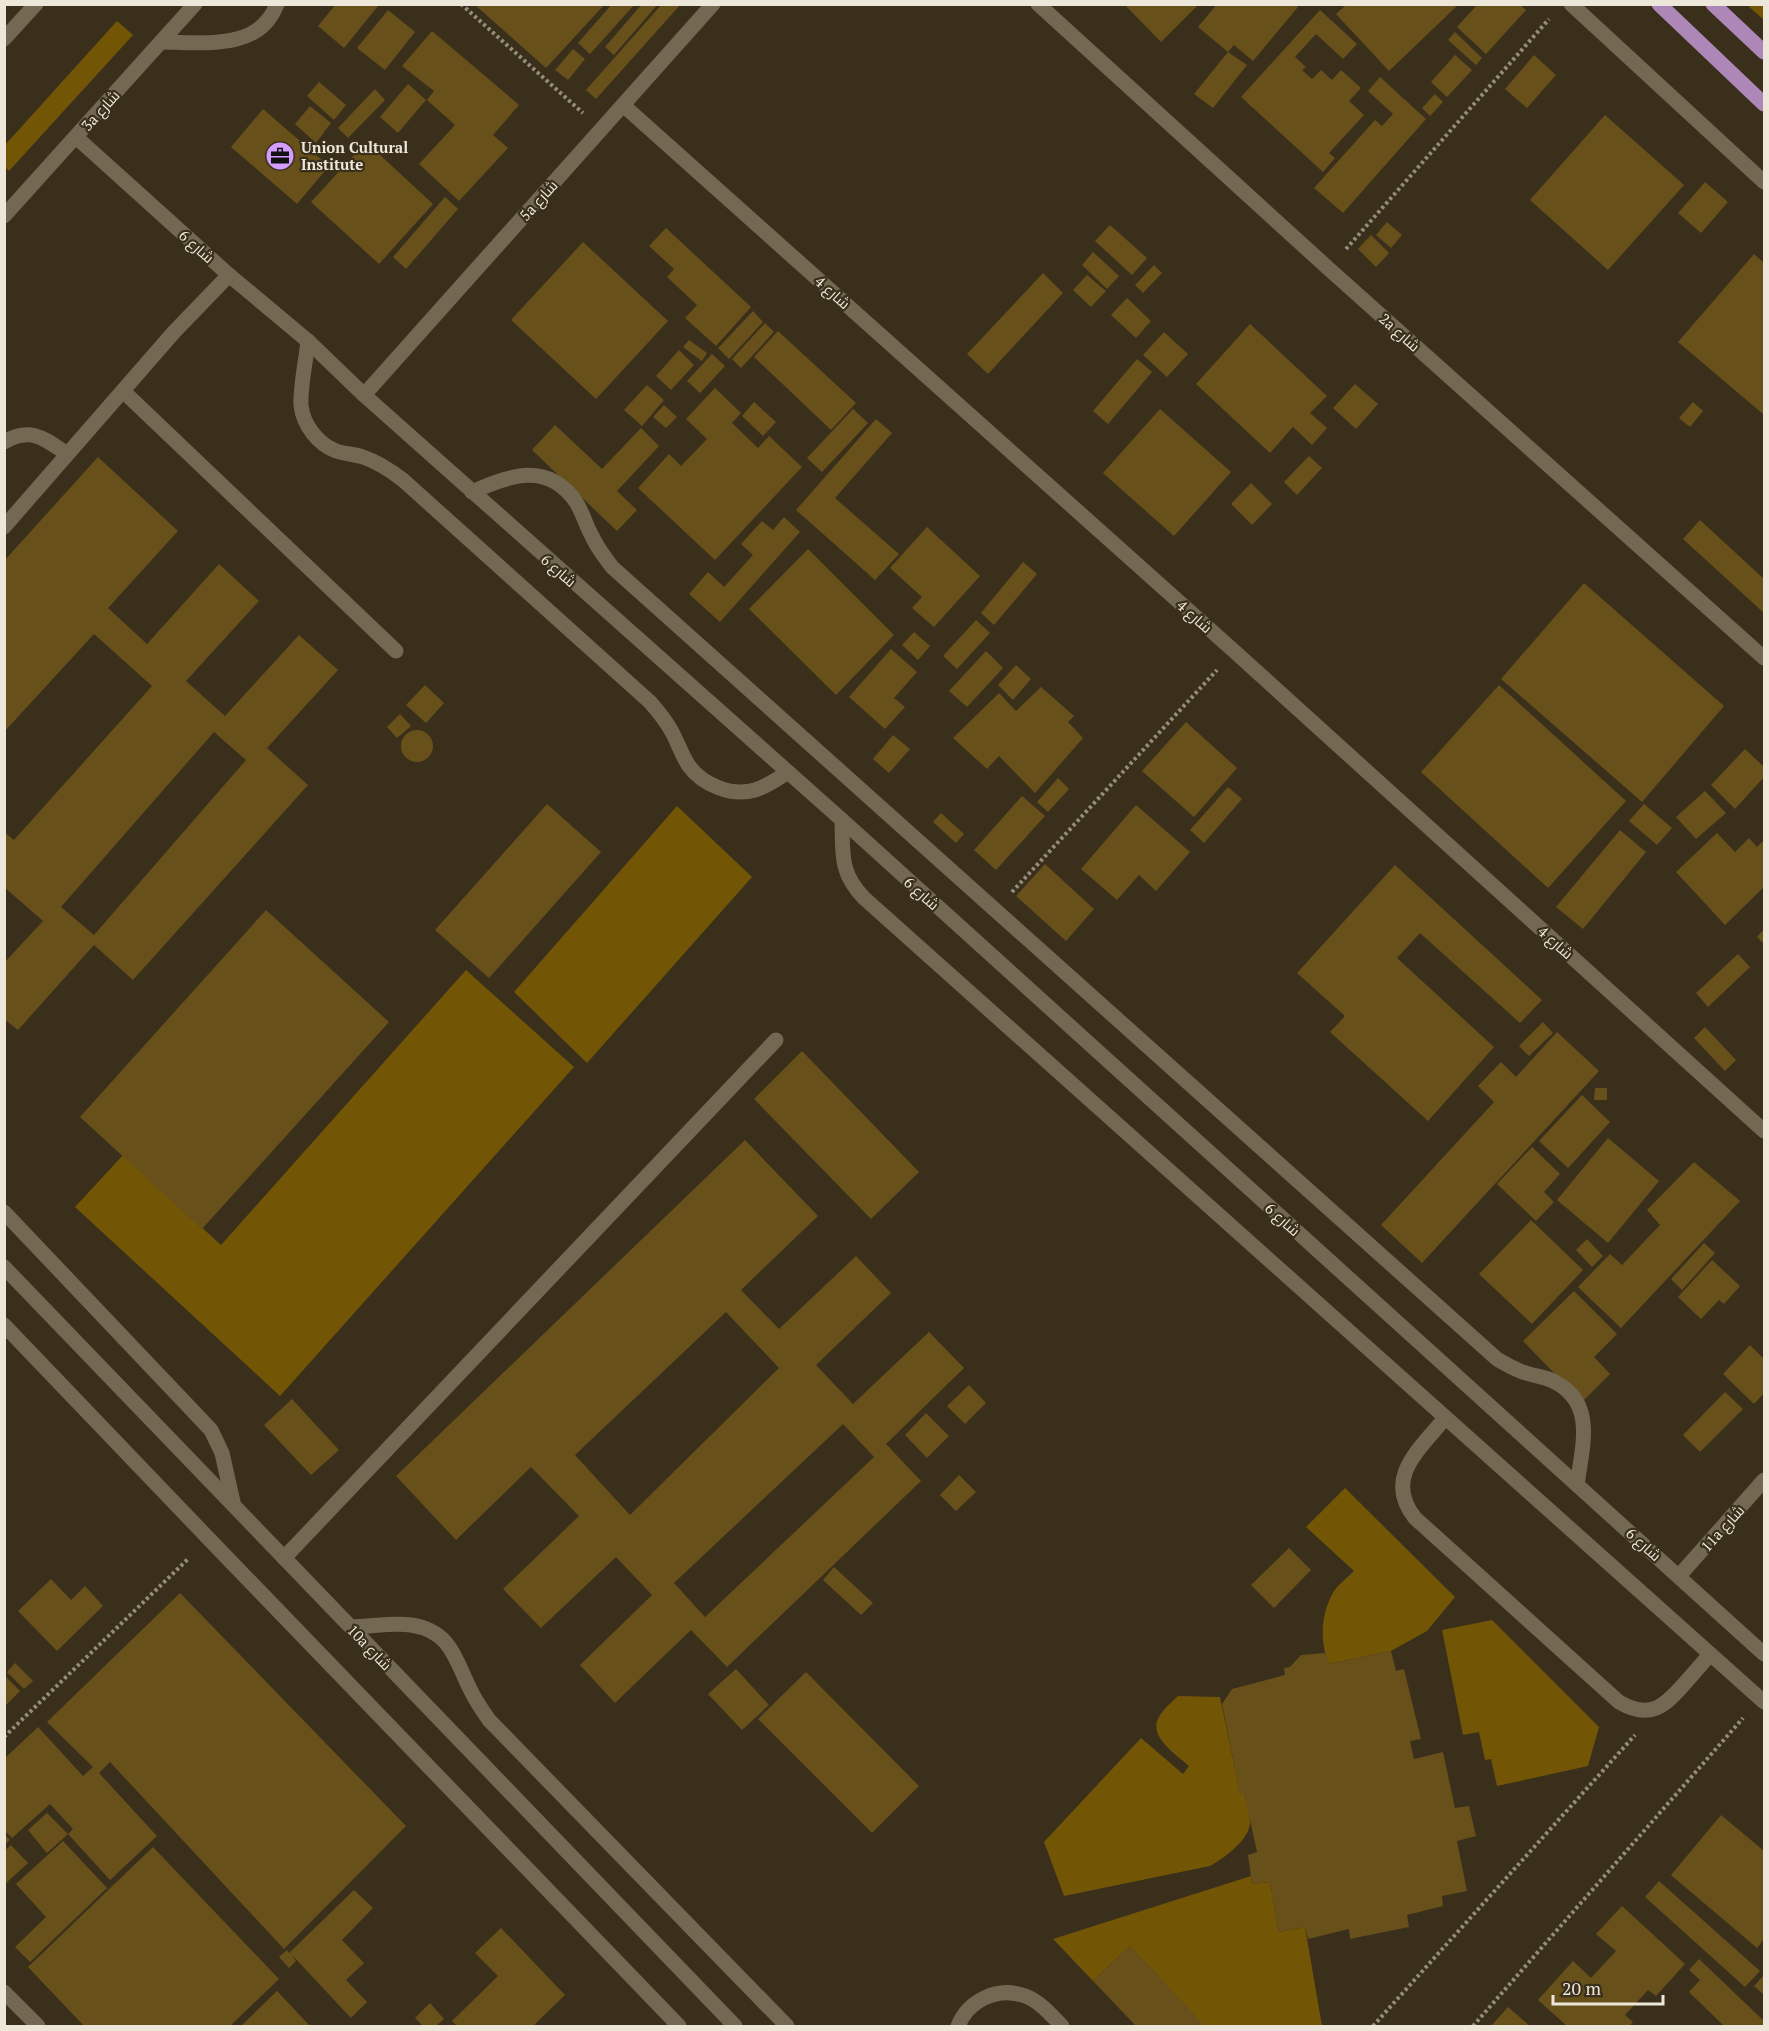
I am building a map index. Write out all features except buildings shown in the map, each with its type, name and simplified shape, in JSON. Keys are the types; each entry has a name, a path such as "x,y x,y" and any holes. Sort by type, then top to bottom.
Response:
{"main road":[{"path":"1659,4 1764,104"},
{"path":"1713,4 1764,52"}],"street":[{"path":"4,39 36,4"},
{"name":"3a شارع","path":"4,216 195,4"},
{"path":"161,42 230,41 245,38 258,31 269,20 277,4"},
{"name":"5a شارع","path":"364,395 713,4"},
{"name":"2a شارع","path":"1038,4 1329,269 1764,658"},
{"path":"1570,4 1764,182"},
{"name":"شارع 4","path":"623,105 1234,651 1764,1131"},
{"name":"شارع 6","path":"76,137 229,274 308,341 472,492 788,771 1764,1654"},
{"path":"4,527 174,332 229,274"},
{"path":"308,341 301,405 308,426 322,443 334,450 378,463 402,480 650,702 672,732 689,765 701,779 717,788 735,792 753,791 770,784 788,771"},
{"path":"123,391 396,651"},
{"path":"4,442 15,436 29,434 43,438 67,454"},
{"path":"472,492 496,481 522,475 549,479 564,489 576,503 592,536 612,567 1497,1359 1524,1373 1552,1381 1565,1389 1575,1399 1582,1413 1584,1427 1577,1485"},
{"path":"842,820 843,859 846,874 853,887 864,898 1762,1700"},
{"path":"284,1558 776,1040"},
{"path":"4,1212 211,1430 222,1453 234,1505"},
{"name":"10a شارع","path":"4,1267 735,2026"},
{"path":"4,1325 679,2026"},
{"path":"1445,1418 1408,1463 1403,1477 1402,1492 1407,1507 1415,1518 1619,1702 1631,1709 1645,1711 1659,1708 1671,1699 1710,1654"},
{"name":"11a شارع","path":"1679,1576 1764,1480"},
{"path":"351,1627 411,1625 428,1630 444,1640 455,1654 469,1688 489,1720 788,2026"},
{"path":"4,1992 38,2026"},
{"path":"958,2026 962,2016 979,2000 1000,1992 1023,1995 1043,2007 1062,2026"}],"path":[{"path":"461,4 601,130"},
{"path":"1329,269 1554,13"},
{"path":"995,910 1234,651"},
{"path":"4,1737 209,1539"},
{"path":"1473,2026 1762,1700"},
{"path":"1373,2026 1659,1708"}],"shaded area":[{"path":"1747,5 1764,5 1764,20"},
{"path":"117,21 133,35 9,171 5,167 5,145"},
{"path":"677,806 752,877 587,1063 514,992"},
{"path":"466,970 574,1067 280,1396 75,1207 123,1155 221,1245"},
{"path":"1345,1488 1455,1597 1427,1631 1391,1651 1329,1664 1323,1637 1326,1608 1334,1591 1354,1571 1306,1527"},
{"path":"1492,1620 1599,1727 1588,1766 1497,1786 1491,1759 1485,1760 1479,1732 1463,1735 1442,1630"},
{"path":"1178,1696 1220,1697 1240,1793 1244,1793 1249,1815 1249,1829 1246,1835 1229,1853 1210,1866 1064,1896 1044,1842 1141,1738 1183,1774 1189,1766 1171,1751 1157,1731 1156,1724 1161,1714"},
{"path":"1251,1876 1252,1884 1270,1882 1279,1932 1305,1927 1322,2026 1204,2026 1130,1946 1093,1981 1053,1939"}],"place":[{"name":"Union Cultural Institute","path":"280,156"}]}
